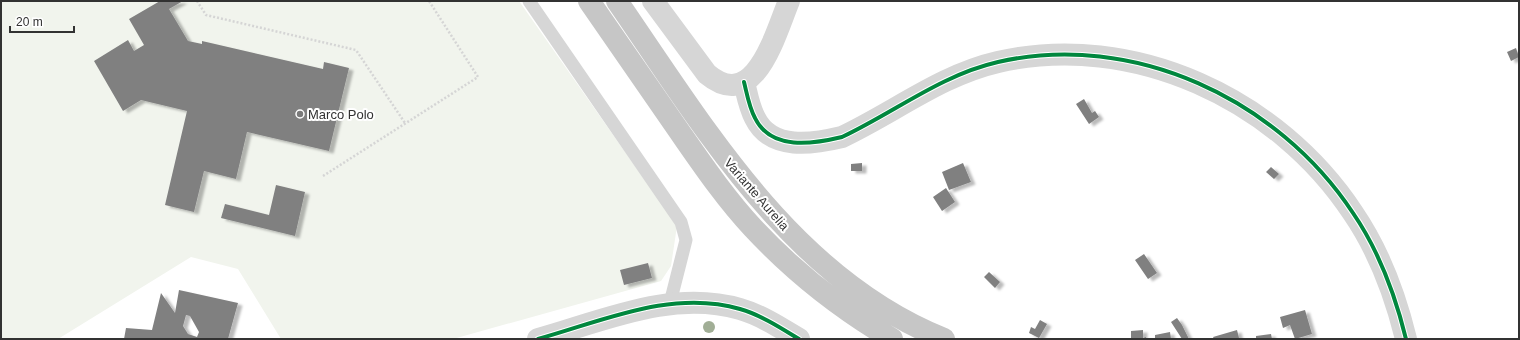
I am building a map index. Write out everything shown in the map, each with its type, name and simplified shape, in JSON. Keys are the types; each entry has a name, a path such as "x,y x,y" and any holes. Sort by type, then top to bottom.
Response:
{"highway":[{"name":"Variante Aurelia","path":"589,1 715,182 752,227 787,262 831,298 868,325 892,339"},
{"name":"Variante Aurelia","path":"617,1 718,147 775,218 804,246 864,295 903,320 944,339"}],"street":[{"path":"653,1 707,74 726,86 737,86 754,74 763,61 789,1"},
{"path":"744,82 755,118 766,132 783,140 807,143 842,137 942,81 997,62 1043,54 1086,54 1142,63 1168,71 1225,97 1264,120 1311,161 1340,194 1372,245 1390,285 1406,339"},
{"path":"538,339 586,333 631,312 670,303 703,303 741,309 764,319 800,339"}],"lane":[{"path":"529,1 681,222 686,240 670,303"}],"path":[{"path":"197,1 206,15 356,50 404,123"},
{"path":"323,176 478,76 429,1"}],"shaded area":[{"name":"Marco Polo","path":"1,1 519,1 677,226 671,266 661,281 453,339 281,339 238,269 191,257 58,339 1,339"}],"building":[{"path":"160,1 183,1 169,9 188,41 202,44 202,41 323,69 324,62 349,68 329,151 247,132 236,179 204,171 194,212 165,205 187,111 141,100 123,111 94,61 128,40 134,51 144,45 129,19"},
{"path":"1516,48 1519,57 1511,61 1507,52"},
{"path":"1084,99 1092,113 1095,111 1099,117 1089,124 1076,104"},
{"path":"862,163 862,171 851,171 851,164"},
{"path":"963,163 971,182 949,190 942,172"},
{"path":"1271,167 1279,174 1274,179 1266,172"},
{"path":"276,185 305,192 295,236 221,218 225,204 269,215"},
{"path":"946,188 955,202 942,211 933,197"},
{"path":"1144,254 1157,273 1148,279 1135,260"},
{"path":"648,263 652,278 624,285 620,270"},
{"path":"989,272 1000,282 995,288 984,277"},
{"path":"179,290 238,303 228,339 124,339 126,328 152,330 161,293 175,313","holes":["186,315 190,316 199,332 197,337 188,334 183,326"]},
{"path":"1305,310 1312,334 1295,339 1290,325 1283,328 1280,317"},
{"path":"1177,318 1189,339 1182,339 1171,322"},
{"path":"1040,320 1047,324 1039,338 1029,333 1031,327 1035,329"},
{"path":"1143,330 1143,338 1146,337 1146,339 1131,339 1131,331"},
{"path":"1237,330 1239,338 1214,339 1213,337"},
{"path":"1170,332 1171,339 1155,339 1155,335"},
{"path":"1271,334 1272,339 1256,339 1256,336"}],"cycle path":[{"path":"744,82 751,109 762,129 771,136 782,140 806,143 842,137 938,85 977,68 998,62 1049,55 1100,56 1150,66 1198,83 1243,107 1285,137 1322,173 1353,213 1371,242 1391,289 1406,339"},
{"path":"538,339 613,316 638,310 663,305 689,303 714,304 740,309 771,322 799,339"}],"place":[{"name":"Marco Polo","path":"300,114"}]}
